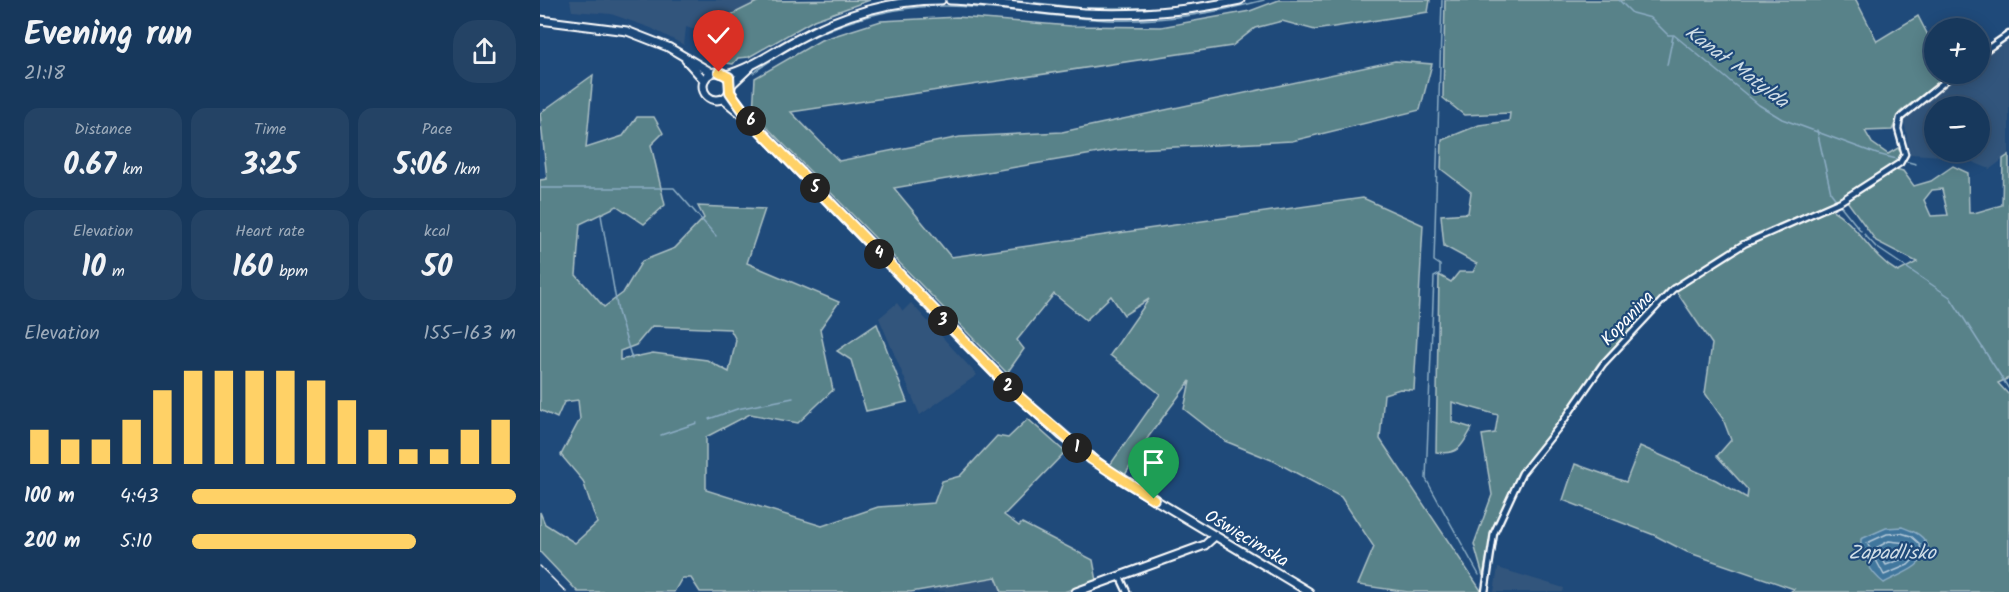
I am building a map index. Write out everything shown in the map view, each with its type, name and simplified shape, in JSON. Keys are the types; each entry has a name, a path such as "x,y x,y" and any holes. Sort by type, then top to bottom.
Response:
{"street":[{"path":"540,20 627,30 657,41 712,73 726,75 752,65 810,32 852,15 898,3 940,0"},
{"path":"950,0 1082,13 1134,14 1186,10 1240,0"},
{"path":"1990,47 2009,34"},
{"path":"682,56 704,80 704,90 709,98 723,99 752,65"},
{"path":"704,80 712,73"},
{"path":"726,75 731,88"},
{"name":"Kopanina","path":"1485,592 1494,532 1504,507 1522,473 1562,423 1603,364 1672,289 1744,244 1841,201 1900,163 1904,158 1898,129 1900,118 1942,84"},
{"name":"Oświęcimska","path":"731,88 749,119"},
{"name":"Oświęcimska","path":"723,99 749,119 990,369 1040,416 1091,459 1309,592"},
{"path":"1076,592 1205,545 1215,536"},
{"path":"1120,577 1127,592"}],"shaded area":[{"path":"570,0 764,0 698,31 686,27 684,45 651,28 611,14 572,11"},
{"path":"2009,40 2009,155 1990,169 1972,162 1990,162 1990,96 1933,96 1948,84 1990,84 1990,51"},
{"path":"1924,104 1924,155 1910,154 1904,120"},
{"path":"897,303 903,311 911,303 977,375 920,415 879,318"},
{"path":"1498,568 1564,588 1563,592 1494,592"},
{"path":"996,577 1002,592 911,591"}],"green space":[{"path":"870,0 814,20 749,57 738,58 733,64 715,57 698,31 759,1"},
{"path":"1279,0 1430,0 1428,12 1315,30 1282,21 1255,28 1232,46 791,112 839,161 960,137 1062,132 1395,61 1432,64 1420,110 1292,141 1116,150 894,188 951,257 1363,198 1423,225 1414,390 1400,389 1384,394 1380,439 1482,592 1408,592 1358,585 1374,547 1341,497 1274,461 1225,441 1184,409 1190,381 1149,436 1125,475 1110,465 1160,394 1110,355 1149,299 1124,315 1111,296 1086,320 1054,294 1017,340 1024,349 1007,373 753,113 755,78 821,40 881,21 957,17 1071,26 1161,27 1250,11"},
{"path":"1445,0 1856,0 1877,41 1918,16 1924,28 1924,84 1936,84 1900,112 1892,130 1865,131 1872,143 1888,154 1898,148 1901,153 1897,163 1839,199 1756,234 1729,250 1831,209 1849,223 1879,257 1898,272 1917,262 1876,241 1847,201 1896,169 1903,171 1914,186 1931,181 1953,166 1968,173 1969,213 1974,213 2002,205 2003,159 2009,155 2009,378 1998,383 2009,395 2009,592 1790,592 1794,589 1687,552 1654,535 1563,500 1575,464 1626,482 1640,446 1716,480 1747,498 1748,490 1717,456 1731,440 1723,419 1705,393 1712,344 1672,285 1598,364 1562,419 1518,473 1492,531 1483,576 1474,544 1492,495 1482,435 1495,433 1498,415 1452,402 1452,422 1472,428 1465,440 1454,451 1436,452 1439,275 1451,282 1459,272 1473,272 1477,264 1444,246 1441,215 1468,213 1471,192 1441,169 1442,140 1479,125 1509,121 1510,113 1464,115 1443,98","holes":["1942,189 1948,215 1931,216 1924,200 1932,190"]},
{"path":"593,75 586,148 623,136 637,117 654,117 663,133 651,145 665,205 644,224 617,206 580,224 576,275 604,307 623,293 642,261 675,248 704,218 698,206 765,209 747,263 839,302 820,329 833,390 798,423 750,414 706,437 706,490 822,526 878,507 934,503 942,481 960,476 997,436 1008,438 1028,419 1065,452 1004,515 1019,526 1022,523 1093,560 1097,581 1064,592 1002,592 996,577 911,592 700,592 691,578 682,578 674,592 578,592 540,552 540,512 545,524 575,543 597,523 583,481 561,455 580,419 578,400 564,402 557,418 540,410 540,180 547,179 540,113","holes":["652,326 730,329 736,340 729,372 707,360 653,353 620,360 620,351 636,345"]},
{"path":"877,324 907,402 866,411 851,360 837,351"}],"water":[{"name":"Zapadlisko","path":"1902,527 1921,537 1928,548 1916,566 1884,583 1867,563 1862,551 1861,539 1886,528"}],"waterway":[{"path":"1008,0 1083,8 1151,8"},
{"path":"1160,8 1218,0"},
{"path":"753,73 821,33 846,23 896,10 948,6 1087,19 1147,20 1186,16 1264,0"},
{"path":"1442,0 1434,261 1440,265 1440,274 1434,277 1426,479 1479,575"},
{"name":"Kanał Matylda","path":"1619,0 1632,13 1651,18 1668,35 1674,35 1759,105 1782,119 1877,154 1916,164"},
{"path":"1667,65 1673,36"},
{"path":"1817,130 1831,193 1837,201"},
{"path":"540,188 674,188 716,236"},
{"path":"1840,205 1861,231"},
{"path":"601,215 618,312 632,359"},
{"path":"1864,234 1876,247 1950,297 2009,389"},
{"path":"709,419 737,409 793,398"},
{"path":"661,435 697,423"}],"railway":[{"path":"540,566 566,592"}],"route":[{"path":"719,72 729,77 732,84 730,92 749,119 1005,384 1091,459 1154,499"}]}
